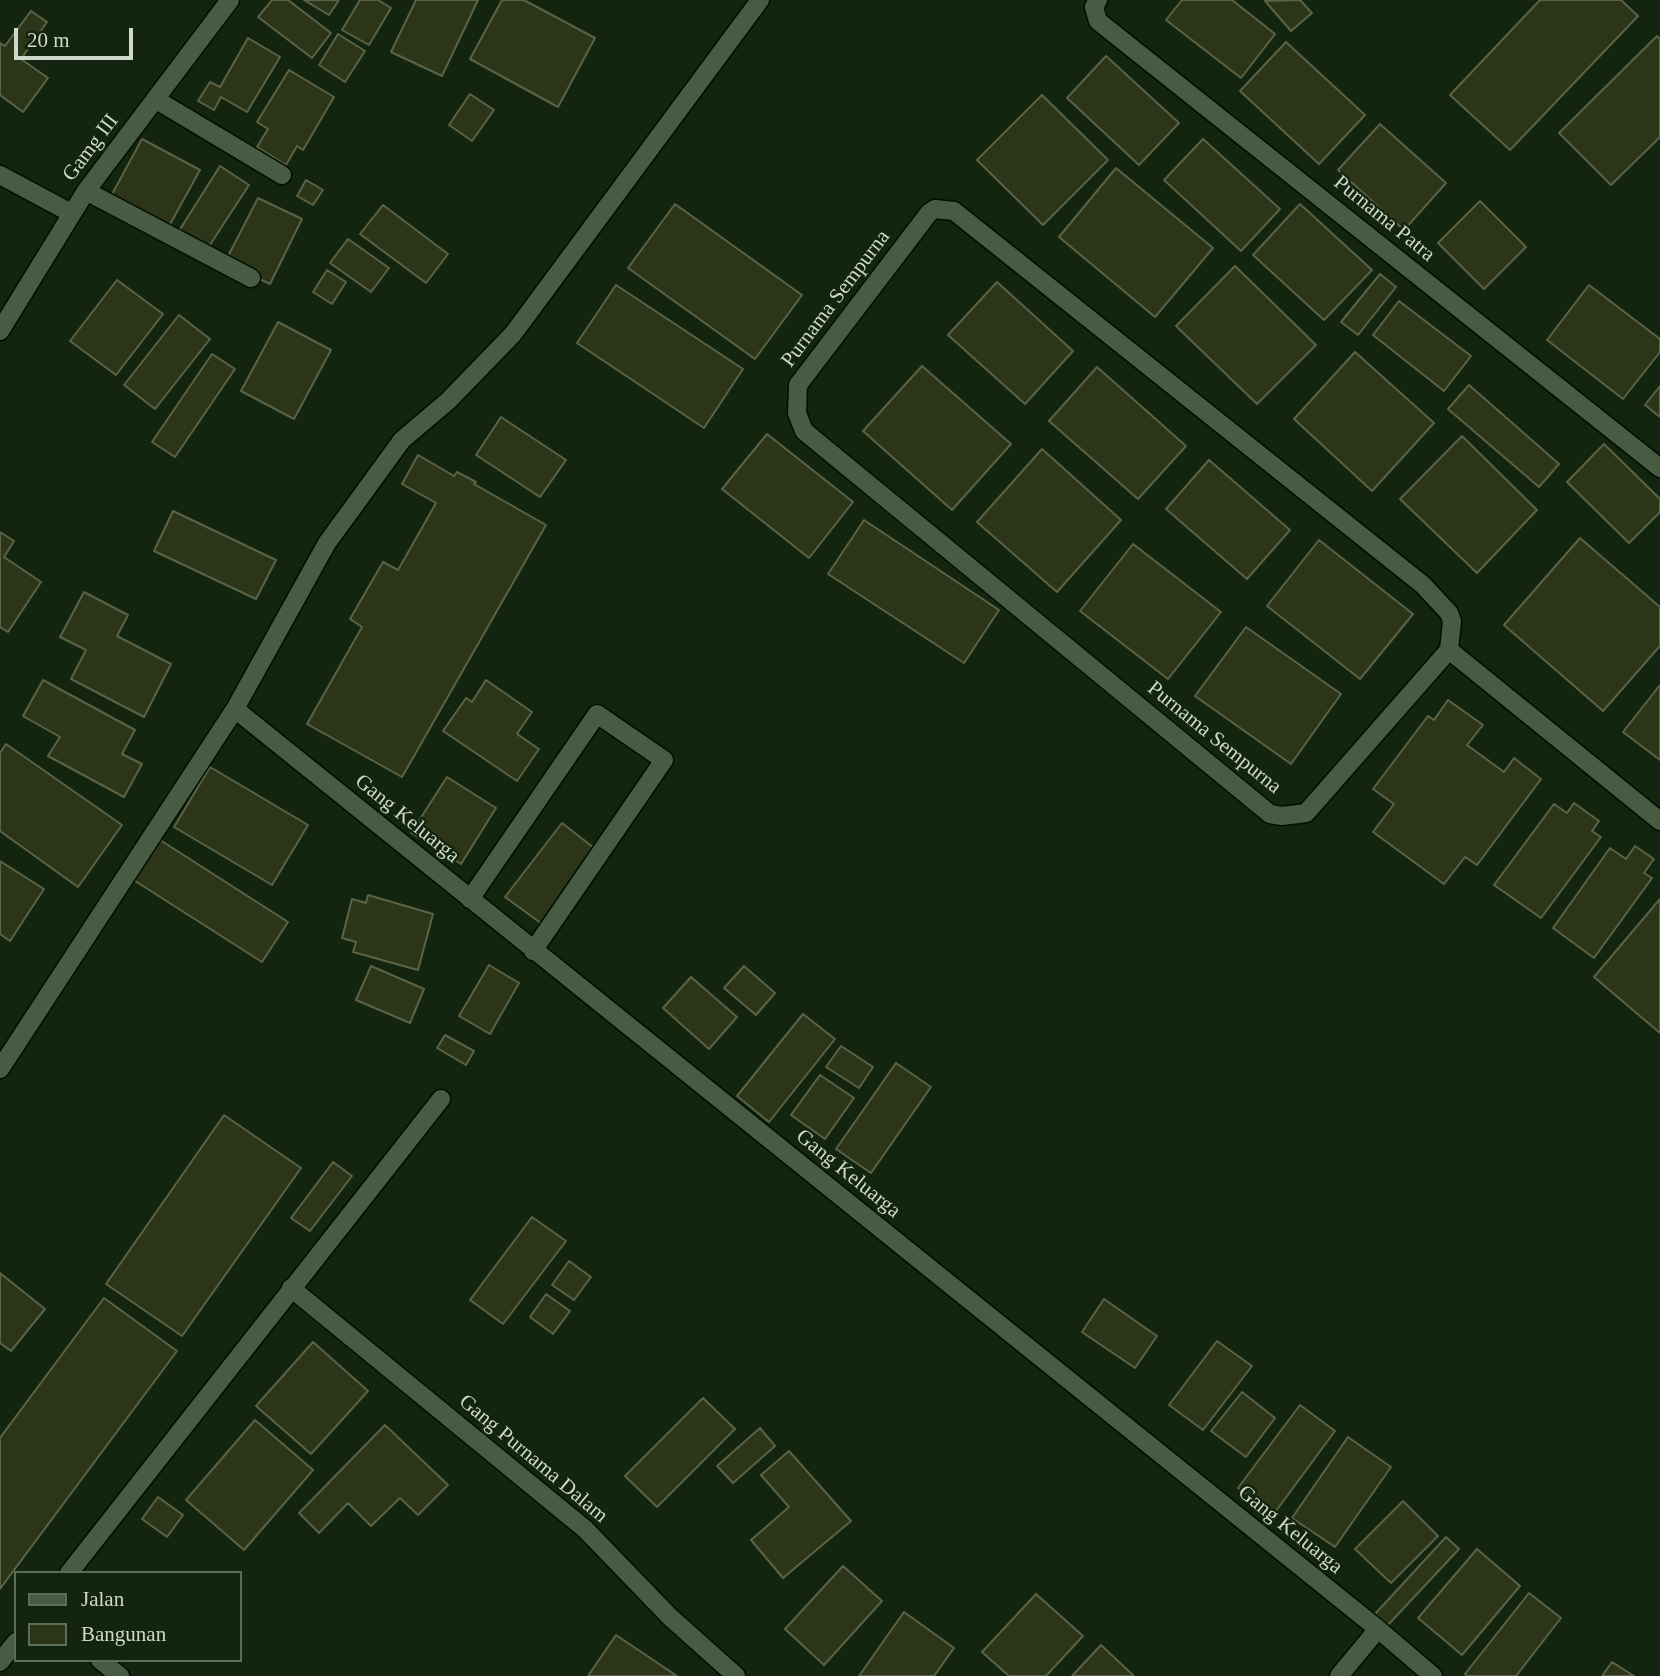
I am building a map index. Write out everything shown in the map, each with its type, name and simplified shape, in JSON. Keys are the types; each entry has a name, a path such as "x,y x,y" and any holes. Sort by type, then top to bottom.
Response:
{"street":[{"name":"Gamg III","path":"0,331 86,191 230,0"},
{"path":"0,1069 235,709 327,543 402,440 448,401 513,334 760,0"},
{"name":"Purnama Patra","path":"1098,0 1094,7 1098,20 1660,468"},
{"path":"155,99 282,175"},
{"path":"0,175 71,213"},
{"path":"86,191 251,278"},
{"name":"Purnama Sempurna","path":"935,209 954,211 1423,584 1449,613 1452,631 1449,650 1306,813 1282,816 1270,814 804,431 797,413 798,384 929,213 935,209"},
{"path":"1449,650 1660,821"},
{"name":"Gang Keluarga","path":"235,709 1433,1676"},
{"path":"470,899 597,715 664,760 533,951"},
{"path":"71,1571 441,1100"},
{"name":"Gang Purnama Dalam","path":"292,1288 585,1529 670,1617 736,1676"},
{"path":"1339,1676 1378,1629"},
{"path":"0,1662 14,1644"},
{"path":"102,1662 120,1676"}],"building":[{"path":"272,0 288,0 331,33 312,58 258,17"},
{"path":"304,0 339,0 329,15"},
{"path":"360,0 378,0 391,8 369,45 342,30"},
{"path":"416,0 478,0 442,76 391,52"},
{"path":"502,0 524,0 595,38 558,107 470,59"},
{"path":"1182,0 1232,0 1275,34 1241,78 1166,20"},
{"path":"1300,0 1312,13 1291,31 1265,1"},
{"path":"1540,0 1621,0 1638,16 1510,150 1450,95"},
{"path":"31,11 47,22 21,59 48,78 23,112 0,95 0,43 5,46"},
{"path":"338,34 365,51 345,82 319,65"},
{"path":"1657,36 1660,39 1660,137 1611,185 1559,133"},
{"path":"248,38 280,57 247,112 221,97 214,110 198,101 210,82 220,87"},
{"path":"1286,42 1365,115 1319,164 1240,91"},
{"path":"1106,56 1179,123 1139,165 1067,98"},
{"path":"289,70 334,97 303,150 297,146 286,165 257,147 268,129 257,122"},
{"path":"470,94 494,110 472,141 449,125"},
{"path":"1042,95 1108,160 1043,225 977,160"},
{"path":"1380,124 1446,183 1404,230 1338,170"},
{"path":"142,139 200,170 168,228 111,196"},
{"path":"1203,139 1280,209 1241,251 1164,180"},
{"path":"220,166 249,185 206,251 177,234"},
{"path":"1116,168 1213,248 1155,317 1059,237"},
{"path":"306,180 323,190 313,205 297,196"},
{"path":"258,198 302,219 270,284 225,262"},
{"path":"1480,201 1526,247 1484,289 1438,243"},
{"path":"675,204 802,295 755,359 628,268"},
{"path":"1300,204 1372,270 1324,320 1253,255"},
{"path":"383,205 448,254 426,283 360,234"},
{"path":"348,239 389,268 371,292 330,263"},
{"path":"1235,266 1316,345 1257,404 1176,326"},
{"path":"327,270 346,282 332,304 313,292"},
{"path":"1380,274 1396,287 1358,335 1341,322"},
{"path":"117,280 163,314 116,375 70,341"},
{"path":"997,282 1073,351 1025,404 948,335"},
{"path":"616,285 743,369 704,428 577,343"},
{"path":"1589,285 1660,339 1660,352 1623,399 1547,340"},
{"path":"1399,301 1471,356 1444,391 1373,335"},
{"path":"179,315 210,339 155,409 124,385"},
{"path":"278,322 331,350 294,419 241,391"},
{"path":"1355,352 1434,423 1372,491 1294,419"},
{"path":"212,354 235,369 175,457 152,442"},
{"path":"922,366 1011,444 952,510 863,431"},
{"path":"1097,367 1186,446 1138,499 1049,421"},
{"path":"1469,385 1559,464 1539,487 1448,409"},
{"path":"1660,386 1660,417 1645,405"},
{"path":"501,417 566,460 540,497 476,455"},
{"path":"767,434 853,502 809,558 722,489"},
{"path":"1462,436 1537,510 1477,573 1400,499"},
{"path":"1604,444 1660,499 1660,512 1629,543 1567,482"},
{"path":"1042,449 1121,520 1057,592 977,522"},
{"path":"418,455 454,476 457,472 476,482 474,484 546,525 402,777 307,724 362,627 350,619 383,562 398,570 436,503 402,484"},
{"path":"1209,460 1290,530 1247,579 1166,509"},
{"path":"173,511 276,560 256,599 154,551"},
{"path":"864,520 999,610 964,663 828,574"},
{"path":"0,532 14,541 4,557 41,582 8,632 0,627"},
{"path":"1580,538 1660,607 1660,646 1603,711 1504,625"},
{"path":"1319,540 1413,614 1360,679 1267,606"},
{"path":"1133,544 1221,612 1168,679 1080,611"},
{"path":"84,592 128,615 117,636 171,664 144,717 71,679 86,650 60,637"},
{"path":"1246,627 1341,694 1291,764 1195,696"},
{"path":"43,680 135,730 122,754 142,764 124,797 48,756 60,737 23,716"},
{"path":"486,680 532,712 517,734 539,749 517,781 443,731 466,698 472,702"},
{"path":"1660,685 1660,760 1623,732"},
{"path":"1448,700 1483,725 1467,745 1504,772 1514,758 1541,779 1477,865 1465,857 1444,884 1373,832 1394,804 1373,789 1428,716 1434,720"},
{"path":"6,744 122,825 78,887 0,831 0,753"},
{"path":"210,767 308,825 272,885 174,827"},
{"path":"447,777 496,808 461,864 411,833"},
{"path":"1574,803 1599,821 1592,831 1601,837 1541,918 1494,885 1554,804 1567,813"},
{"path":"562,823 598,851 542,924 505,897"},
{"path":"157,838 288,922 262,962 132,879"},
{"path":"1635,846 1654,859 1644,873 1652,878 1594,958 1553,928 1610,848 1626,859"},
{"path":"0,861 44,889 10,941 0,934"},
{"path":"368,895 433,914 418,970 353,952 356,942 342,938 352,899 366,903"},
{"path":"1660,899 1660,1033 1594,977"},
{"path":"489,965 519,983 490,1034 459,1016"},
{"path":"371,966 424,989 410,1023 356,1000"},
{"path":"744,966 775,993 756,1015 724,988"},
{"path":"691,977 737,1017 709,1049 663,1008"},
{"path":"803,1014 835,1039 769,1122 737,1096"},
{"path":"445,1035 474,1051 466,1065 437,1048"},
{"path":"841,1046 873,1067 859,1088 826,1067"},
{"path":"896,1063 931,1087 871,1173 836,1149"},
{"path":"820,1075 854,1098 825,1139 791,1115"},
{"path":"224,1115 301,1168 182,1336 106,1284"},
{"path":"333,1162 352,1176 310,1231 291,1218"},
{"path":"532,1217 566,1241 503,1324 470,1300"},
{"path":"569,1261 591,1277 574,1300 552,1285"},
{"path":"0,1273 45,1309 11,1351 0,1343"},
{"path":"546,1294 570,1311 553,1334 530,1317"},
{"path":"104,1298 177,1351 0,1589 0,1438"},
{"path":"1104,1299 1157,1336 1135,1368 1082,1332"},
{"path":"1217,1341 1252,1366 1203,1430 1169,1405"},
{"path":"313,1342 368,1391 311,1454 256,1406"},
{"path":"1242,1392 1275,1418 1246,1457 1211,1431"},
{"path":"703,1398 735,1429 657,1507 625,1476"},
{"path":"1300,1405 1335,1431 1273,1515 1238,1488"},
{"path":"255,1420 313,1470 244,1550 186,1500"},
{"path":"385,1425 448,1485 418,1515 400,1498 371,1526 348,1503 319,1533 299,1513"},
{"path":"760,1428 775,1446 733,1483 717,1466"},
{"path":"1348,1437 1391,1467 1335,1547 1292,1518"},
{"path":"789,1451 851,1521 783,1578 751,1540 789,1507 761,1475"},
{"path":"158,1497 183,1515 167,1537 142,1519"},
{"path":"1403,1501 1438,1536 1391,1583 1355,1549"},
{"path":"1446,1537 1459,1549 1388,1625 1375,1614"},
{"path":"1477,1549 1520,1586 1462,1655 1418,1618"},
{"path":"843,1566 882,1601 824,1665 785,1629"},
{"path":"1529,1593 1561,1618 1516,1676 1467,1676 1465,1674"},
{"path":"1036,1594 1083,1636 1046,1676 1009,1676 982,1652"},
{"path":"904,1612 954,1648 934,1676 859,1676"},
{"path":"616,1635 677,1676 588,1676"},
{"path":"1101,1645 1134,1676 1072,1676"},
{"path":"1612,1662 1634,1676 1602,1676"}]}
